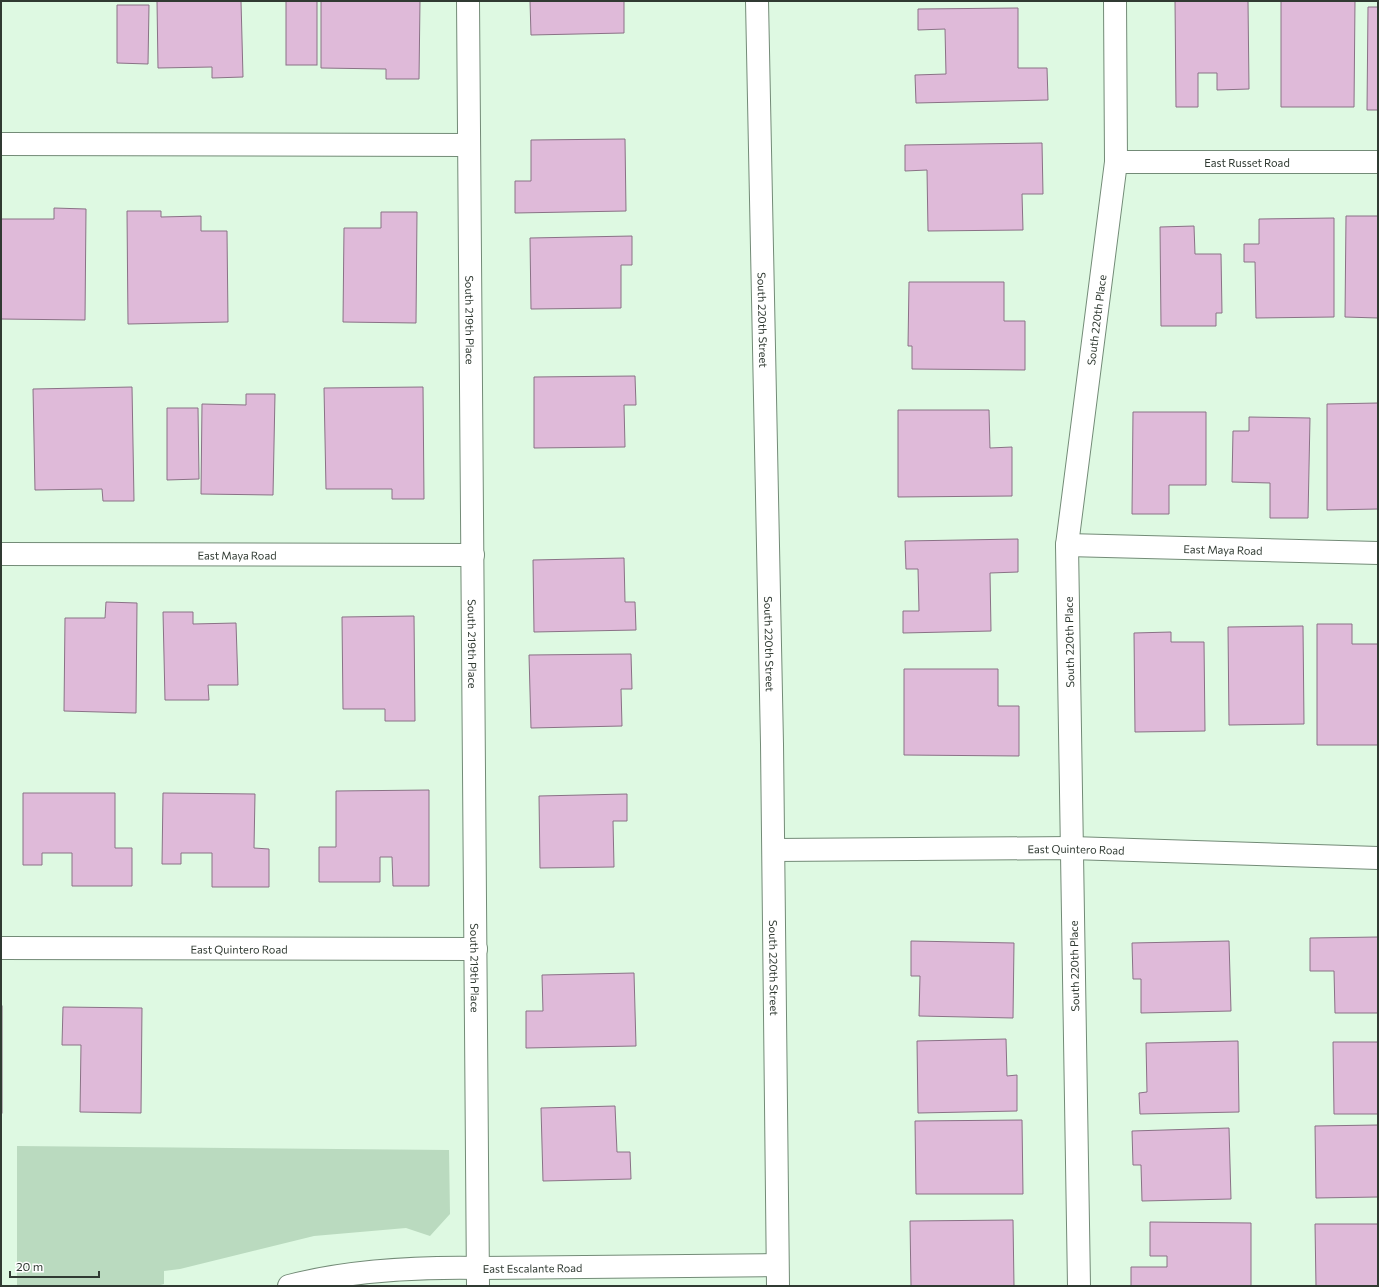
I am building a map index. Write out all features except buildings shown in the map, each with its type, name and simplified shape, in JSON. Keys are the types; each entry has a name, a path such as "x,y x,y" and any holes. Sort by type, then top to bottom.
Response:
{"street":[{"name":"South 219th Place","path":"468,1 478,1277"},
{"name":"South 220th Street","path":"757,1 774,850 778,1276"},
{"name":"South 220th Place","path":"1079,1286 1067,545 1116,162 1115,1"},
{"path":"1,144 469,144"},
{"name":"East Russet Road","path":"1116,162 1378,162"},
{"name":"East Maya Road","path":"1067,545 1378,553"},
{"name":"East Maya Road","path":"1,554 473,555"},
{"name":"East Quintero Road","path":"774,850 1072,848 1378,858"},
{"name":"East Quintero Road","path":"1,948 476,949"},
{"name":"East Escalante Road","path":"289,1286 307,1281 377,1270 432,1267 478,1277 778,1276"}],"green space":[{"path":"17,1146 449,1150 450,1214 430,1236 406,1228 314,1236 180,1269 164,1271 164,1284 157,1286 17,1286"}]}
